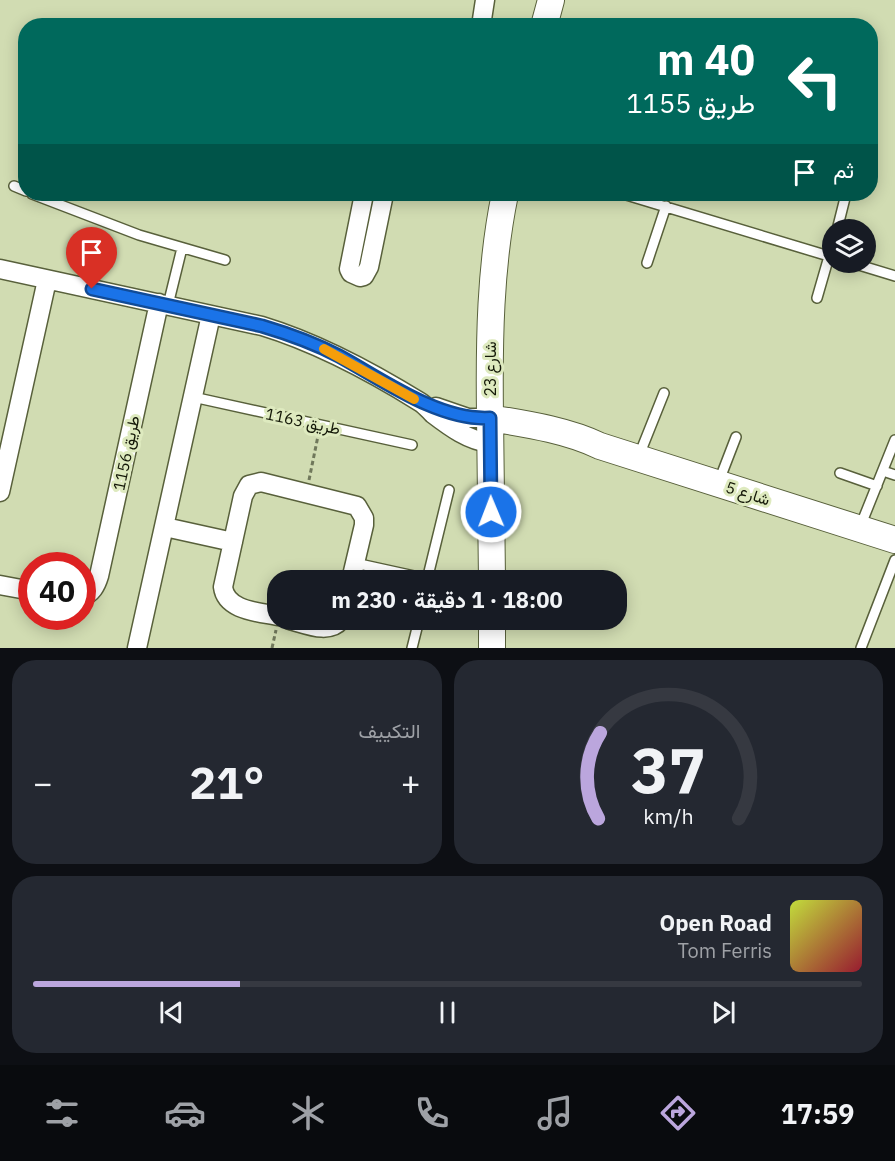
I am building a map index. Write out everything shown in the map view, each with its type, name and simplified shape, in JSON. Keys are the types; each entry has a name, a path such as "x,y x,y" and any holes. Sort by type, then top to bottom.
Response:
{"street":[{"path":"482,18 485,0"},
{"path":"546,18 549,0"},
{"path":"363,201 349,269 355,276 360,277 368,272 383,201"},
{"name":"شارع 23","path":"492,570 490,323 504,201"},
{"path":"0,268 262,326 314,344 422,403 458,431 480,442 490,431 468,418 422,403"},
{"path":"0,492 47,280"},
{"name":"طريق 1156","path":"96,586 163,304"},
{"path":"137,648 211,315"},
{"name":"شارع 5","path":"490,431 524,438 600,446 895,540"},
{"path":"267,617 227,600 223,587 243,495 249,485 261,482 351,503 362,511 364,525 353,570"},
{"path":"165,527 233,542"},
{"path":"0,585 18,588"},
{"path":"492,630 492,648"}],"lane":[{"path":"14,186 18,188"},
{"path":"50,201 97,220 225,260"},
{"path":"648,201 822,254"},
{"path":"840,219 844,201"},
{"path":"647,263 666,206"},
{"path":"163,304 182,248"},
{"path":"876,270 895,276"},
{"path":"817,298 826,273"},
{"path":"638,458 664,393"},
{"name":"طريق 1163","path":"193,396 412,445"},
{"path":"718,484 736,436"},
{"path":"859,529 895,440"},
{"path":"882,471 895,475"},
{"path":"840,473 877,486"},
{"path":"430,570 449,489"},
{"path":"861,648 895,560"},
{"path":"412,648 416,630"}],"path":[{"path":"307,493 320,425"},
{"path":"272,648 278,630"}],"slow traffic":[{"path":"324,349 414,399"}],"route":[{"path":"92,289 262,326 288,334 338,356 422,403 468,418 490,418 491,512"}]}
